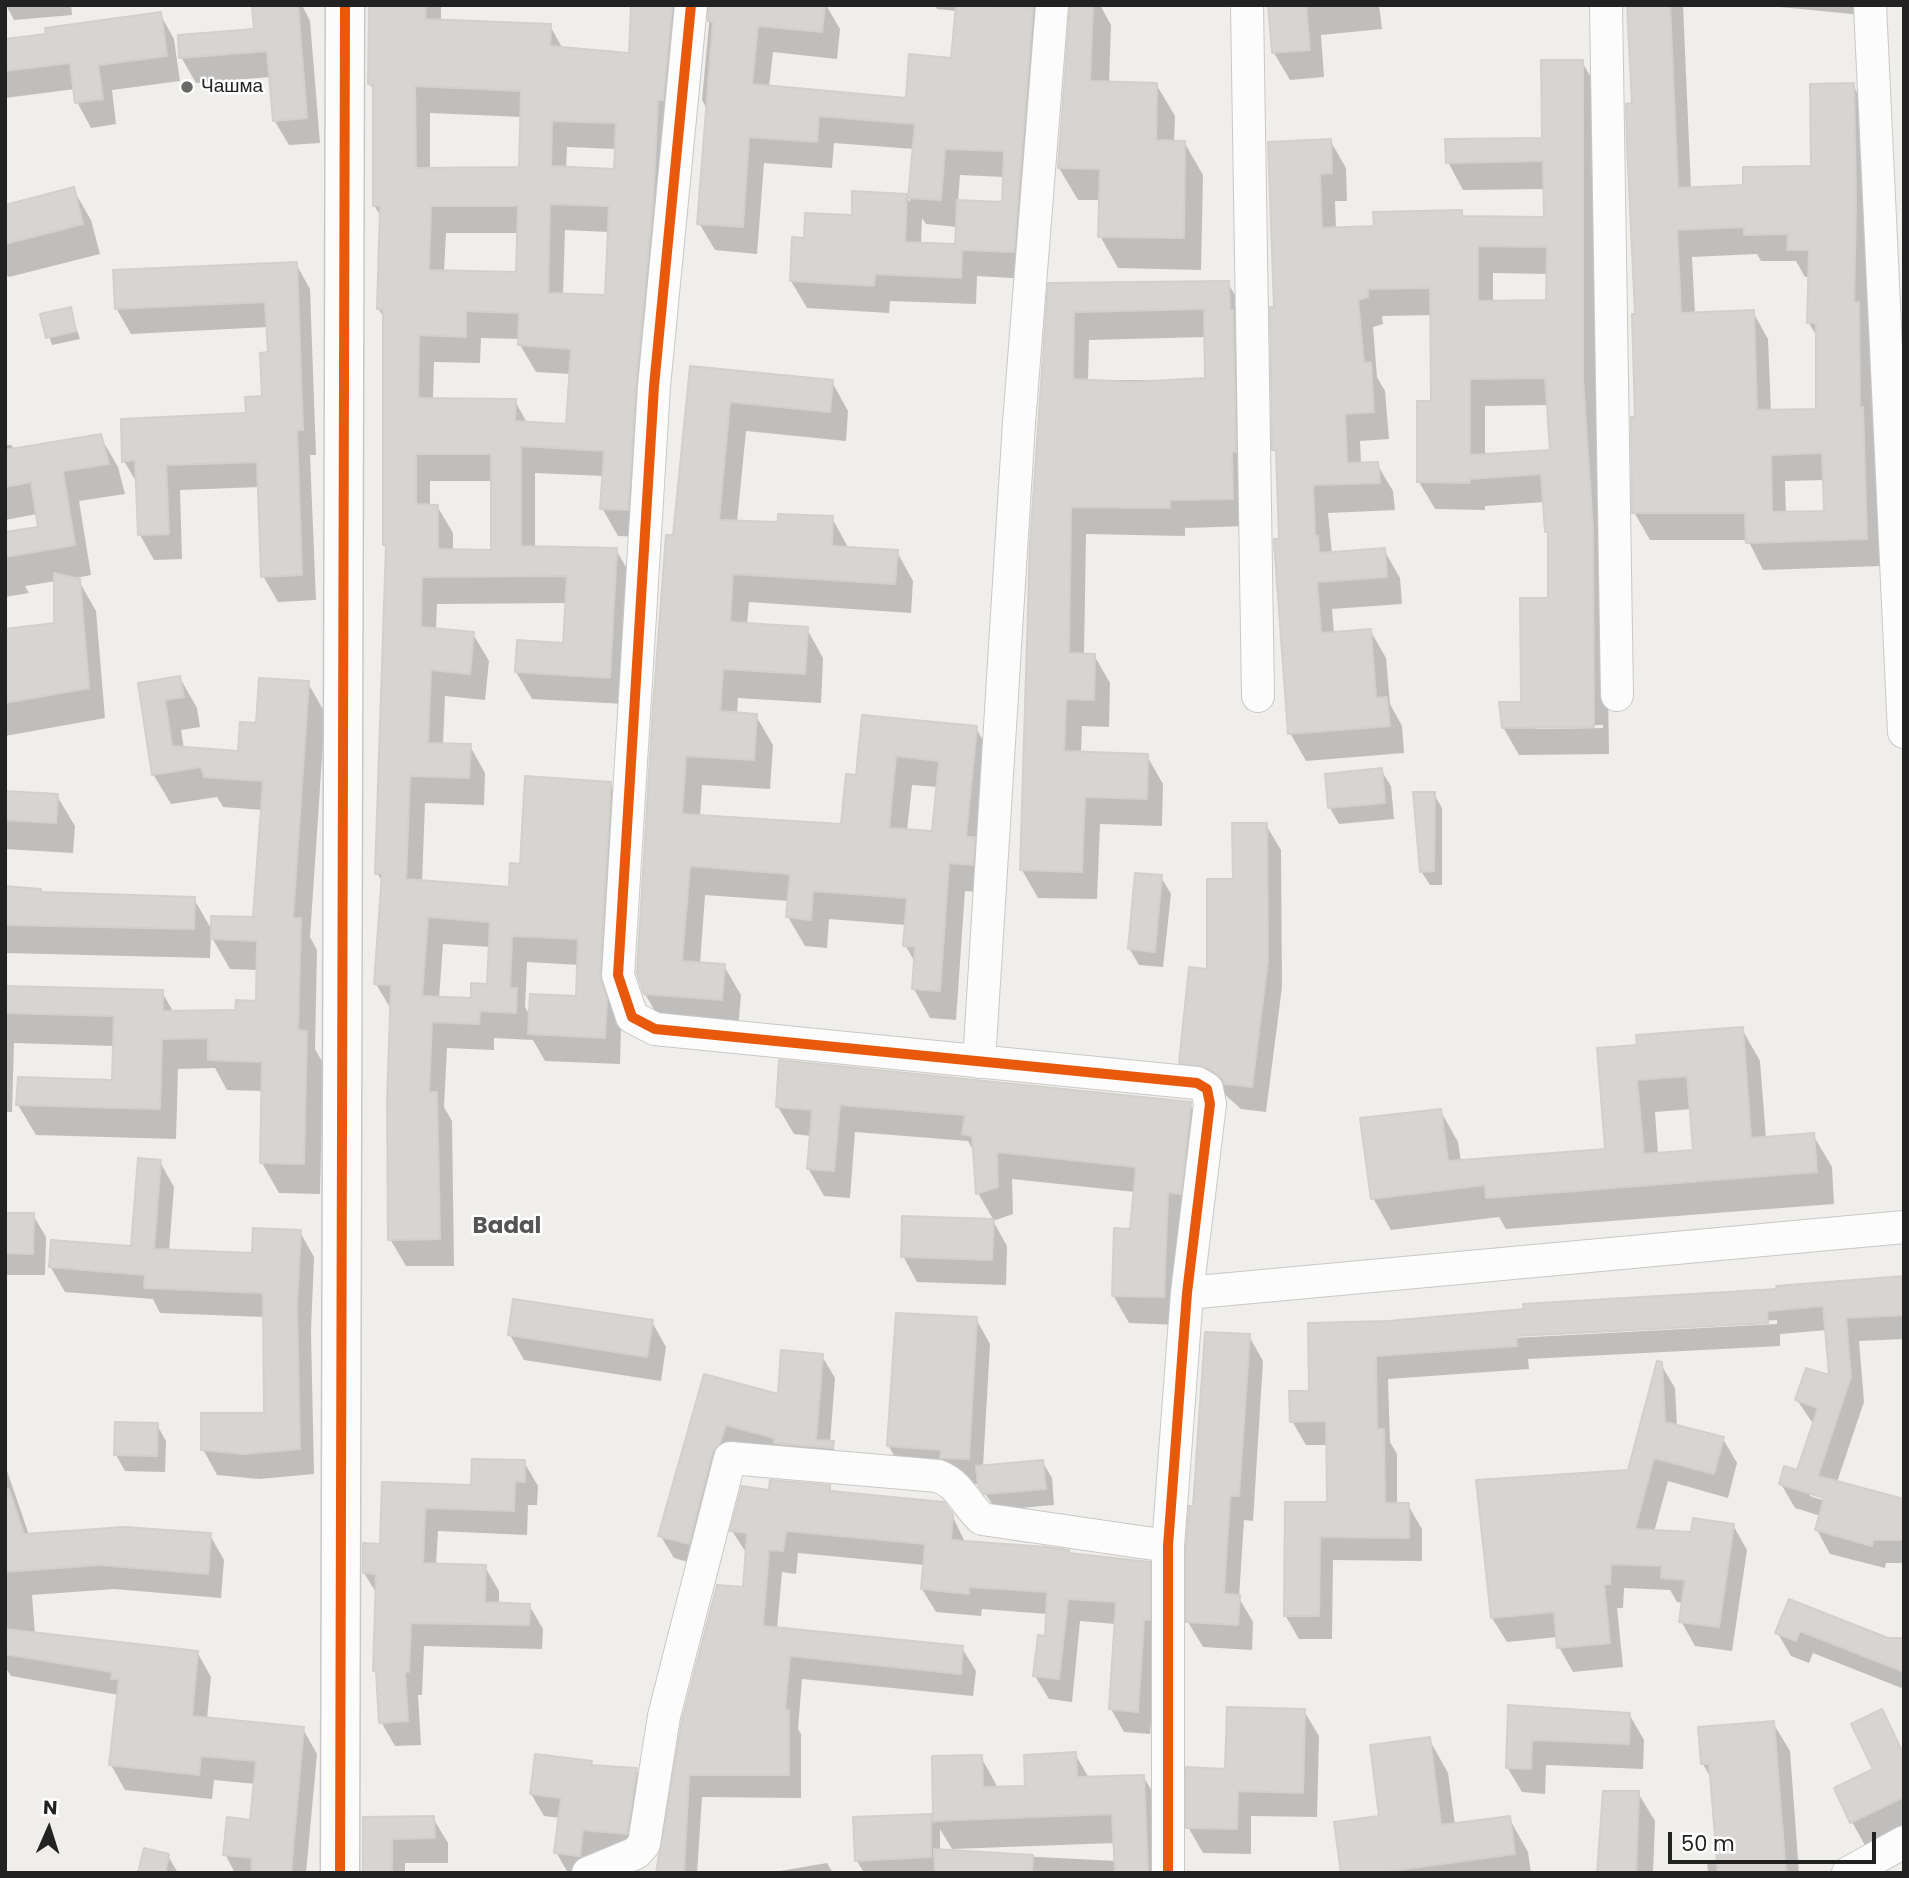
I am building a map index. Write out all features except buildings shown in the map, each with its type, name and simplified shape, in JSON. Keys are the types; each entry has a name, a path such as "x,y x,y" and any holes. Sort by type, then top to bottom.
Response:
{"street":[{"path":"340,1873 345,5"},
{"path":"691,5 654,386 618,975 632,1017 654,1029 1197,1083 1207,1089 1210,1104 1187,1293 1168,1546 1168,1873"},
{"path":"979,1062 1019,423 1052,5"},
{"path":"1247,5 1258,696"},
{"path":"1606,5 1617,695"},
{"path":"1870,5 1904,732"},
{"path":"1187,1293 1904,1227"},
{"path":"587,1873 636,1853 644,1844 664,1716 730,1458 938,1476 954,1482 972,1510 982,1519 1168,1546"},
{"path":"1848,1873 1904,1842"}],"cycle path":[{"path":"340,1873 345,5"},
{"path":"691,5 654,386 618,975 632,1017 655,1029 1197,1083 1207,1089 1210,1104 1187,1293 1168,1546 1168,1873"}],"place":[{"name":"Чашма","path":"187,87"}],"district":[{"name":"Badal","path":"507,1227"}]}
